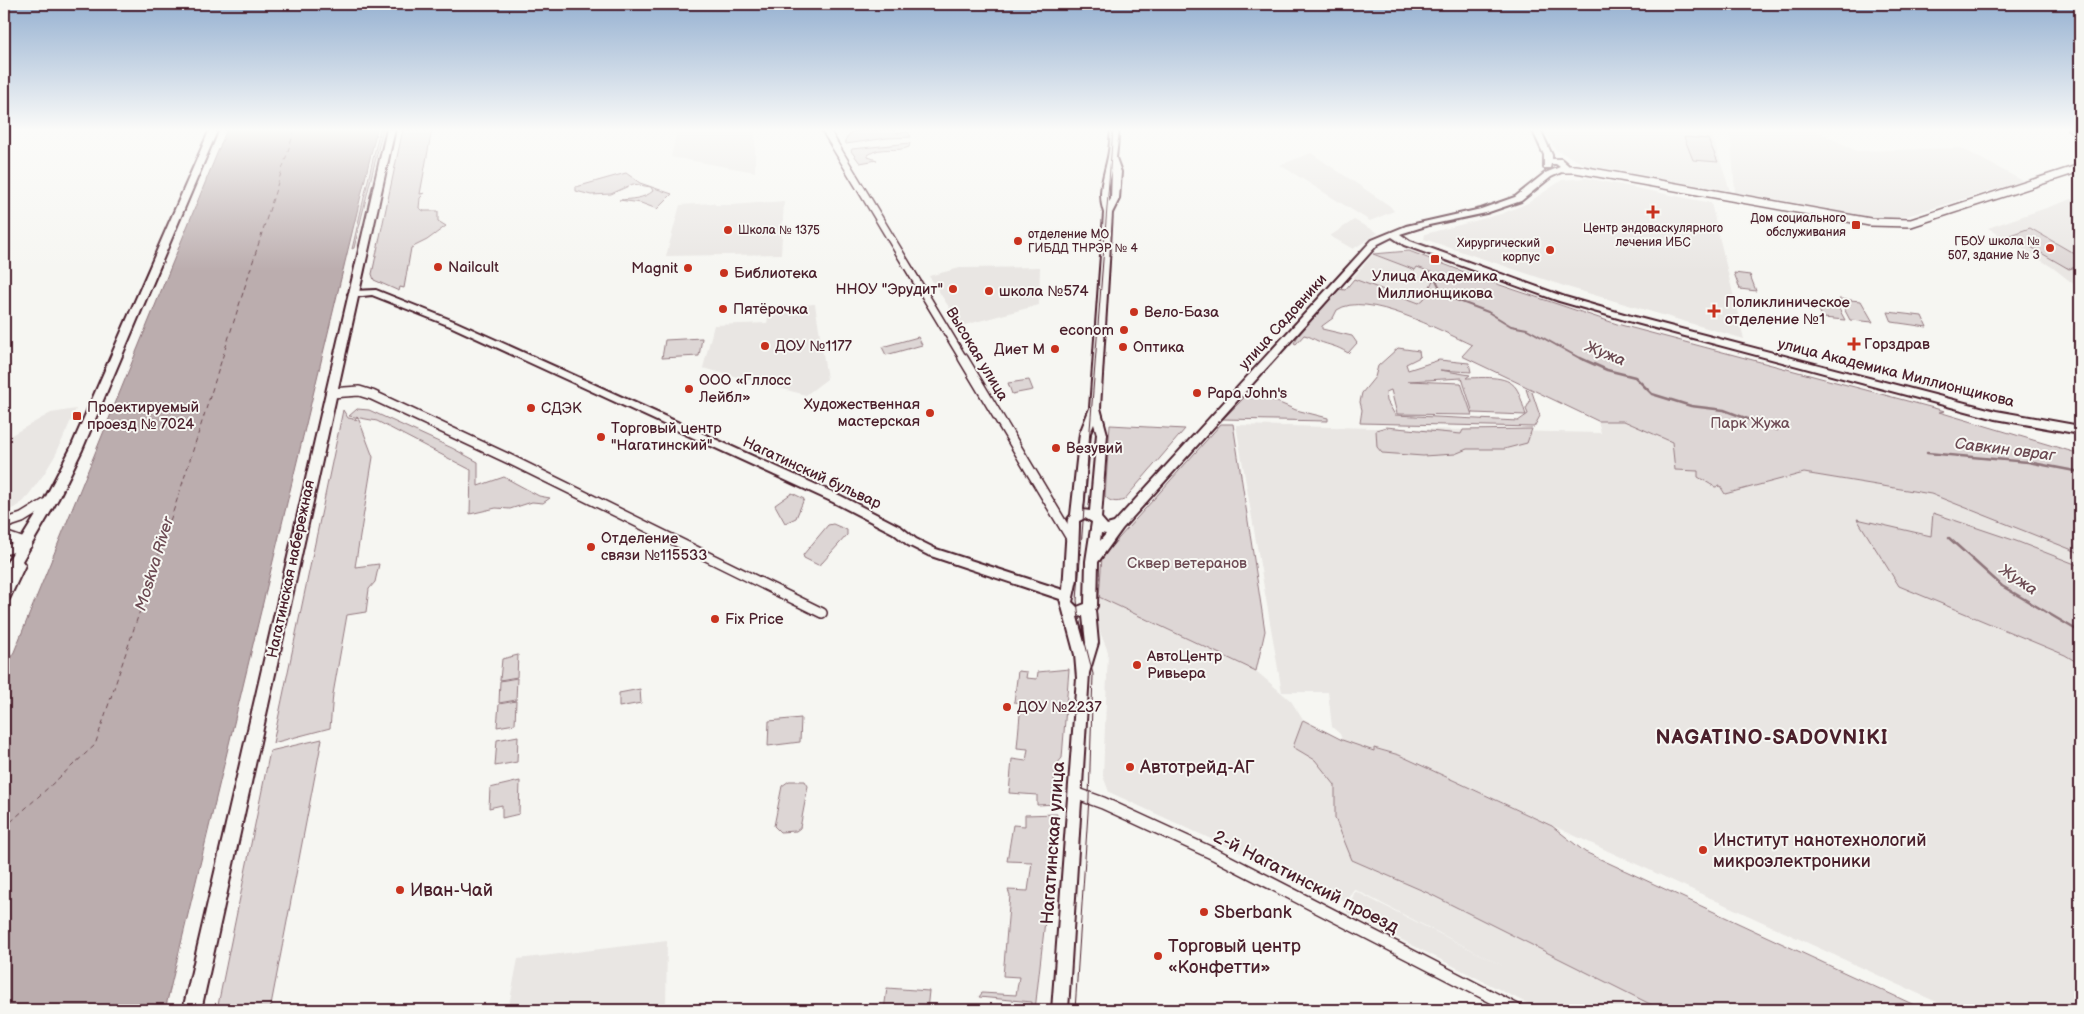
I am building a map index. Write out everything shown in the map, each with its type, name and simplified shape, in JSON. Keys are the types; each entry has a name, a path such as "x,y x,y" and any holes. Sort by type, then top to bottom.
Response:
{"main road":[{"path":"4,577 27,544 54,497 93,414 194,176"},
{"path":"128,328 164,265 201,176"},
{"name":"Нагатинская набережная","path":"192,1010 380,176"},
{"path":"4,595 27,544"}],"street":[{"name":"Высокая улица","path":"854,176 1074,544"},
{"name":"Нагатинская улица","path":"1060,1010 1083,678 1081,655 1068,602 1074,544 1072,529 1077,517 1085,433 1095,408 1108,212 1115,200 1117,176"},
{"name":"улица Садовники","path":"1617,176 1870,222 1893,224 1911,223 2054,176"},
{"name":"улица Садовники","path":"1092,561 1118,526 1372,246 1393,234 1517,199 1531,191 1546,177"},
{"path":"1419,247 1412,235 1424,225"},
{"name":"улица Академика Миллионщикова","path":"1393,234 1401,240 1419,247 1562,299 1628,318 1996,415 2080,430"},
{"path":"1372,246 1394,244 1419,247"},
{"name":"Нагатинский бульвар","path":"354,289 374,292 453,324 837,499 897,530 912,542 932,552 1068,602"},
{"path":"332,386 359,391"},
{"path":"332,386 346,387 372,395 435,423 822,613"},
{"name":"Нагатинская улица","path":"1083,678 1092,643 1089,609 1092,603 1089,594 1102,434 1095,408"},
{"name":"Высокая улица","path":"1044,492 1066,516 1077,517"},
{"path":"4,524 22,518 45,505 54,497"},
{"path":"1077,517 1084,514 1096,521 1100,528 1106,530 1118,526"},
{"path":"4,536 27,544"},
{"path":"4,550 27,544"},
{"path":"1068,602 1077,612 1089,609"},
{"name":"2-й Нагатинский проезд","path":"1075,793 1103,803 1216,855 1517,1010"}],"shaded area":[{"path":"1298,176 1346,176 1390,206 1394,211 1370,221"},
{"path":"1649,176 1725,176 1730,191"},
{"path":"1734,176 2014,176 2023,181 1907,216 1882,219 1735,192"},
{"path":"1586,178 1711,203 1744,339 1567,287 1424,239 1425,234 1501,214 1528,203 1562,180"},
{"name":"ГБОУ школа № 507, здание № 3","path":"2072,199 2080,203 2080,289 2052,267 1988,228"},
{"name":"Школа № 1375","path":"784,201 781,254 666,256 680,205 713,203 716,205 732,205"},
{"path":"1354,220 1378,233 1353,249 1330,236"},
{"path":"1373,254 1415,270 1417,267 1436,274 1424,299 1420,303 1394,295 1353,278"},
{"name":"школа №574","path":"1040,267 1039,305 961,326 929,276 960,268"},
{"name":"ДОУ №1177","path":"815,304 827,379 806,395 703,368 714,325 767,323 770,307"},
{"path":"76,409 56,454 44,474 24,501 4,512 4,439 51,413"},
{"path":"1598,421 1624,421 1672,442 1675,470 1710,471 1725,494 1804,473 1931,494 2080,552 2080,1010 1954,1010 1399,755 1375,748 1374,752 1342,740 1340,734 1332,727 1328,692 1282,692 1236,425 1601,433"},
{"path":"1099,597 1256,671 1291,701 1303,720 1293,747 1315,760 1335,785 1335,818 1352,860 1428,893 1662,1010 1540,1010 1347,912 1355,891 1505,967 1354,889 1347,902 1109,792 1103,776 1108,652 1097,624"},
{"path":"667,941 666,1010 508,1010 518,959"}],"green space":[{"path":"369,176 371,176 354,248 352,249"},
{"path":"393,176 423,176 420,194 425,193 420,198 419,208 424,211 438,211 438,221 446,226 427,240 411,248 404,288 400,287 399,291 374,280 372,274"},
{"path":"614,176 631,176 640,183 672,194 657,209 641,203 619,200 646,196 653,191 651,187 633,184 611,194 591,195 576,191 576,187"},
{"path":"2030,228 2080,257 2080,266 2069,269 2010,235"},
{"name":"Парк Жужа","path":"1409,251 1491,282 1617,324 1945,411 1939,412 2080,454 2080,553 1931,494 1804,473 1725,494 1720,486 1715,487 1698,477 1698,471 1675,470 1672,442 1624,421 1598,421 1462,356 1472,345 1423,322 1384,309 1366,305 1350,305 1337,310 1333,318 1322,326 1322,329 1352,336 1357,343 1348,353 1304,335 1296,344 1294,343 1339,289 1345,290 1354,279 1419,303 1424,299 1436,274 1417,267 1415,270 1373,254"},
{"path":"1734,273 1750,275 1756,291 1740,289"},
{"path":"1839,299 1861,301 1873,322 1850,320"},
{"path":"1816,305 1838,307 1845,320 1823,318"},
{"path":"1888,312 1922,316 1927,327 1892,322"},
{"path":"918,337 922,345 886,355 882,347"},
{"path":"702,338 699,356 662,358 665,340"},
{"path":"1398,348 1419,351 1420,357 1406,364 1408,370 1439,360 1469,363 1471,372 1440,370 1470,375 1466,378 1493,378 1512,384 1518,391 1526,415 1473,413 1462,378 1408,381 1461,383 1472,415 1397,414 1391,390 1386,392 1387,401 1395,415 1518,421 1528,414 1526,409 1530,401 1526,389 1532,392 1540,416 1534,427 1360,423 1362,393 1375,377 1378,366"},
{"path":"1029,380 1033,390 1012,394 1008,383"},
{"path":"1251,391 1296,410 1328,418 1328,421 1223,419"},
{"path":"357,409 369,410 478,462 478,486 504,477 539,496 550,498 543,503 532,502 510,509 496,508 470,514 471,470 377,421 349,416"},
{"path":"343,410 348,418 359,420 373,457 355,567 379,564 375,582 369,589 366,612 347,615 333,694 330,728 273,743"},
{"name":"Сквер ветеранов","path":"1221,424 1233,424 1265,631 1256,671 1099,597 1102,557"},
{"path":"1110,425 1185,429 1124,500 1119,501 1111,501 1105,496"},
{"path":"1386,427 1461,434 1463,430 1532,429 1527,443 1504,449 1467,449 1455,454 1423,456 1382,453 1377,447 1376,430"},
{"path":"792,493 804,499 796,518 785,523 775,505"},
{"path":"1933,513 2016,541 2080,566 2080,664 2065,655 1899,586 1857,519 1931,536"},
{"path":"833,524 847,530 847,535 822,563 818,565 804,558 803,555 828,525"},
{"path":"518,655 517,677 500,680 502,659"},
{"path":"1069,669 1062,758 1056,765 1054,781 1060,785 1057,804 1037,805 1037,795 1009,793 1012,759 1026,761 1028,749 1017,748 1021,703 1014,702 1018,671 1027,672 1026,678 1037,679 1038,672"},
{"path":"517,678 516,700 499,703 500,681"},
{"path":"640,689 641,703 619,707 619,693"},
{"path":"516,701 515,724 497,727 499,704"},
{"path":"801,718 800,742 768,746 769,721"},
{"path":"1303,720 1342,740 1374,751 1374,748 1399,755 1552,826 1585,852 1925,1010 1662,1010 1428,893 1352,860 1335,818 1335,785 1315,760 1293,747"},
{"path":"518,736 517,762 495,766 497,740"},
{"path":"322,739 270,1010 217,1010 270,751"},
{"path":"520,781 519,814 502,818 502,805 489,808 490,788"},
{"path":"789,781 805,781 808,786 800,828 796,831 780,832 774,826 782,786"},
{"path":"1057,814 1035,1010 1031,1010 1032,1002 979,997 982,993 1016,995 1019,977 1003,976 1010,895 1008,890 1028,891 1032,862 1007,861 1013,825 1025,826 1025,815"},
{"path":"887,988 929,991 927,1010 884,1010"}],"water":[{"name":"Moskva River","path":"208,176 366,176 165,1010 4,1010 4,668 14,652"}],"waterway":[{"name":"Жужа","path":"1436,280 1440,288 1451,298 1488,312 1511,326 1527,329 1583,360"},
{"name":"Жужа","path":"1580,358 1607,370 1635,377 1652,394 1691,406 1724,410 1777,430"},
{"name":"Савкин овраг","path":"1927,453 2028,462 2080,472"},
{"name":"Жужа","path":"1949,538 2002,586 2080,632"}],"ferry route":[{"path":"4,828 95,745 181,488 280,176"}],"tram line":[{"path":"1075,1010 1089,798 1093,674 1079,619 1077,600 1109,176"}],"place":[{"name":"Центр эндоваскулярного лечения ИБС","path":"1653,212"},
{"name":"Дом социального обслуживания","path":"1856,225"},
{"name":"Школа № 1375","path":"728,230"},
{"name":"отделение МО ГИБДД ТНРЭР № 4","path":"1018,241"},
{"name":"ГБОУ школа № 507, здание № 3","path":"2050,248"},
{"name":"Хирургический корпус","path":"1550,250"},
{"name":"Улица Академика Миллионщикова","path":"1435,259"},
{"name":"Nailcult","path":"438,267"},
{"name":"Magnit","path":"688,268"},
{"name":"Библиотека","path":"724,273"},
{"name":"ННОУ \"Эрудит\"","path":"953,289"},
{"name":"школа №574","path":"989,291"},
{"name":"Пятёрочка","path":"723,309"},
{"name":"Поликлиническое отделение №1","path":"1714,311"},
{"name":"Вело-База","path":"1134,312"},
{"name":"econom","path":"1124,330"},
{"name":"Горздрав","path":"1854,344"},
{"name":"ДОУ №1177","path":"765,346"},
{"name":"Оптика","path":"1123,347"},
{"name":"Диет М","path":"1055,349"},
{"name":"ООО «Гллосс Лейбл»","path":"689,389"},
{"name":"Papa John's","path":"1197,393"},
{"name":"СДЭК","path":"531,408"},
{"name":"Художественная мастерская","path":"930,413"},
{"name":"Проектируемый проезд № 7024","path":"77,416"},
{"name":"Торговый центр \"Нагатинский\"","path":"601,437"},
{"name":"Везувий","path":"1056,448"},
{"name":"Отделение связи №115533","path":"591,547"},
{"name":"Fix Price","path":"715,619"},
{"name":"АвтоЦентр Ривьера","path":"1137,665"},
{"name":"ДОУ №2237","path":"1007,707"},
{"name":"Автотрейд-АГ","path":"1130,767"},
{"name":"Институт нанотехнологий микроэлектроники","path":"1703,850"},
{"name":"Иван-Чай","path":"400,890"},
{"name":"Sberbank","path":"1204,912"},
{"name":"Торговый центр «Конфетти»","path":"1158,956"}],"district":[{"name":"NAGATINO-SADOVNIKI","path":"1772,738"}]}
